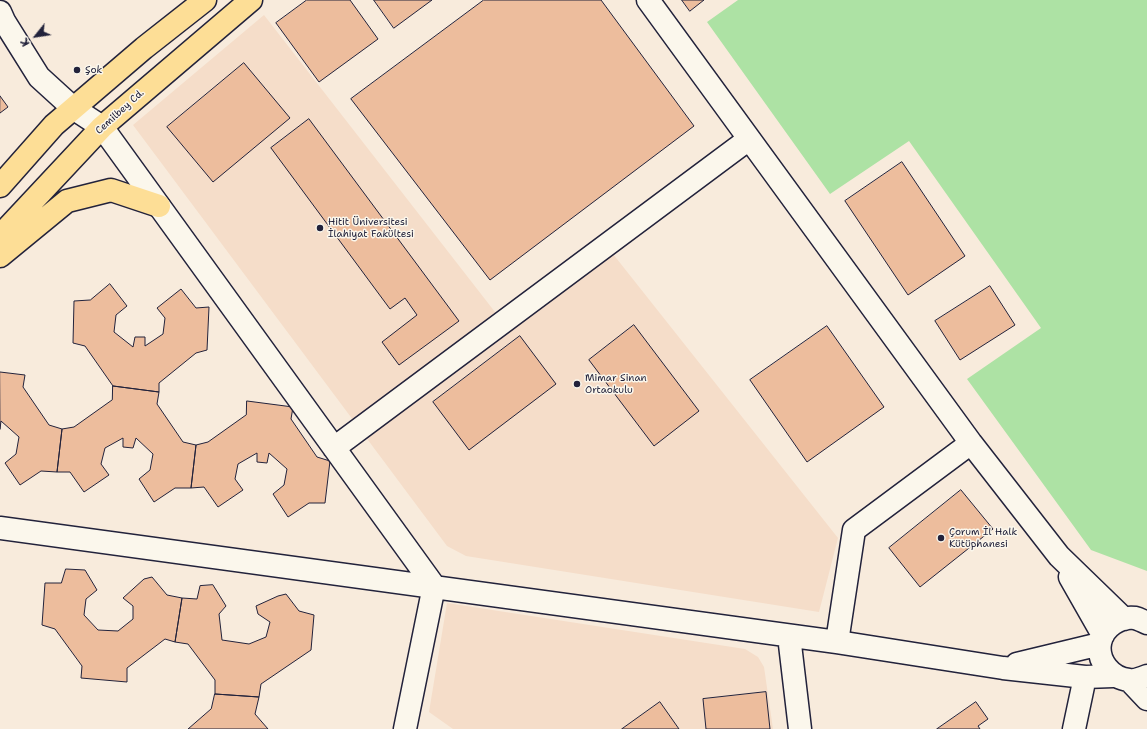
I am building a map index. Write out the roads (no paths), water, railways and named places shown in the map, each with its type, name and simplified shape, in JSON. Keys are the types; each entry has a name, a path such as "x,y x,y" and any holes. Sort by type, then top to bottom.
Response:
{"main road":[{"path":"0,186 54,125 144,48 205,0"},
{"name":"Cemilbey Cd.","path":"0,236 102,127 251,0"},
{"path":"0,256 67,201 111,190 159,206"}],"street":[{"path":"648,0 971,443 1058,556 1124,619"},
{"path":"1,19 40,77 73,108 102,127 434,586 405,729"},
{"path":"334,448 749,139"},
{"path":"837,642 854,530 971,443"},
{"path":"0,528 837,642 1003,668 1085,677 1130,677"},
{"path":"1058,556 1101,640 1102,662 1130,677 1147,699"},
{"path":"1003,668 1101,640 1111,625 1124,619 1136,618 1147,623"},
{"path":"789,636 800,729"},
{"path":"1074,729 1085,677"}],"place":[{"name":"Şok","path":"77,70"},
{"name":"Hitit Üniversitesi İlahiyat Fakültesi","path":"320,228"},
{"name":"Mimar Sinan Ortaokulu","path":"577,384"},
{"name":"Çorum İl Halk Kütüphanesi","path":"941,538"}]}
